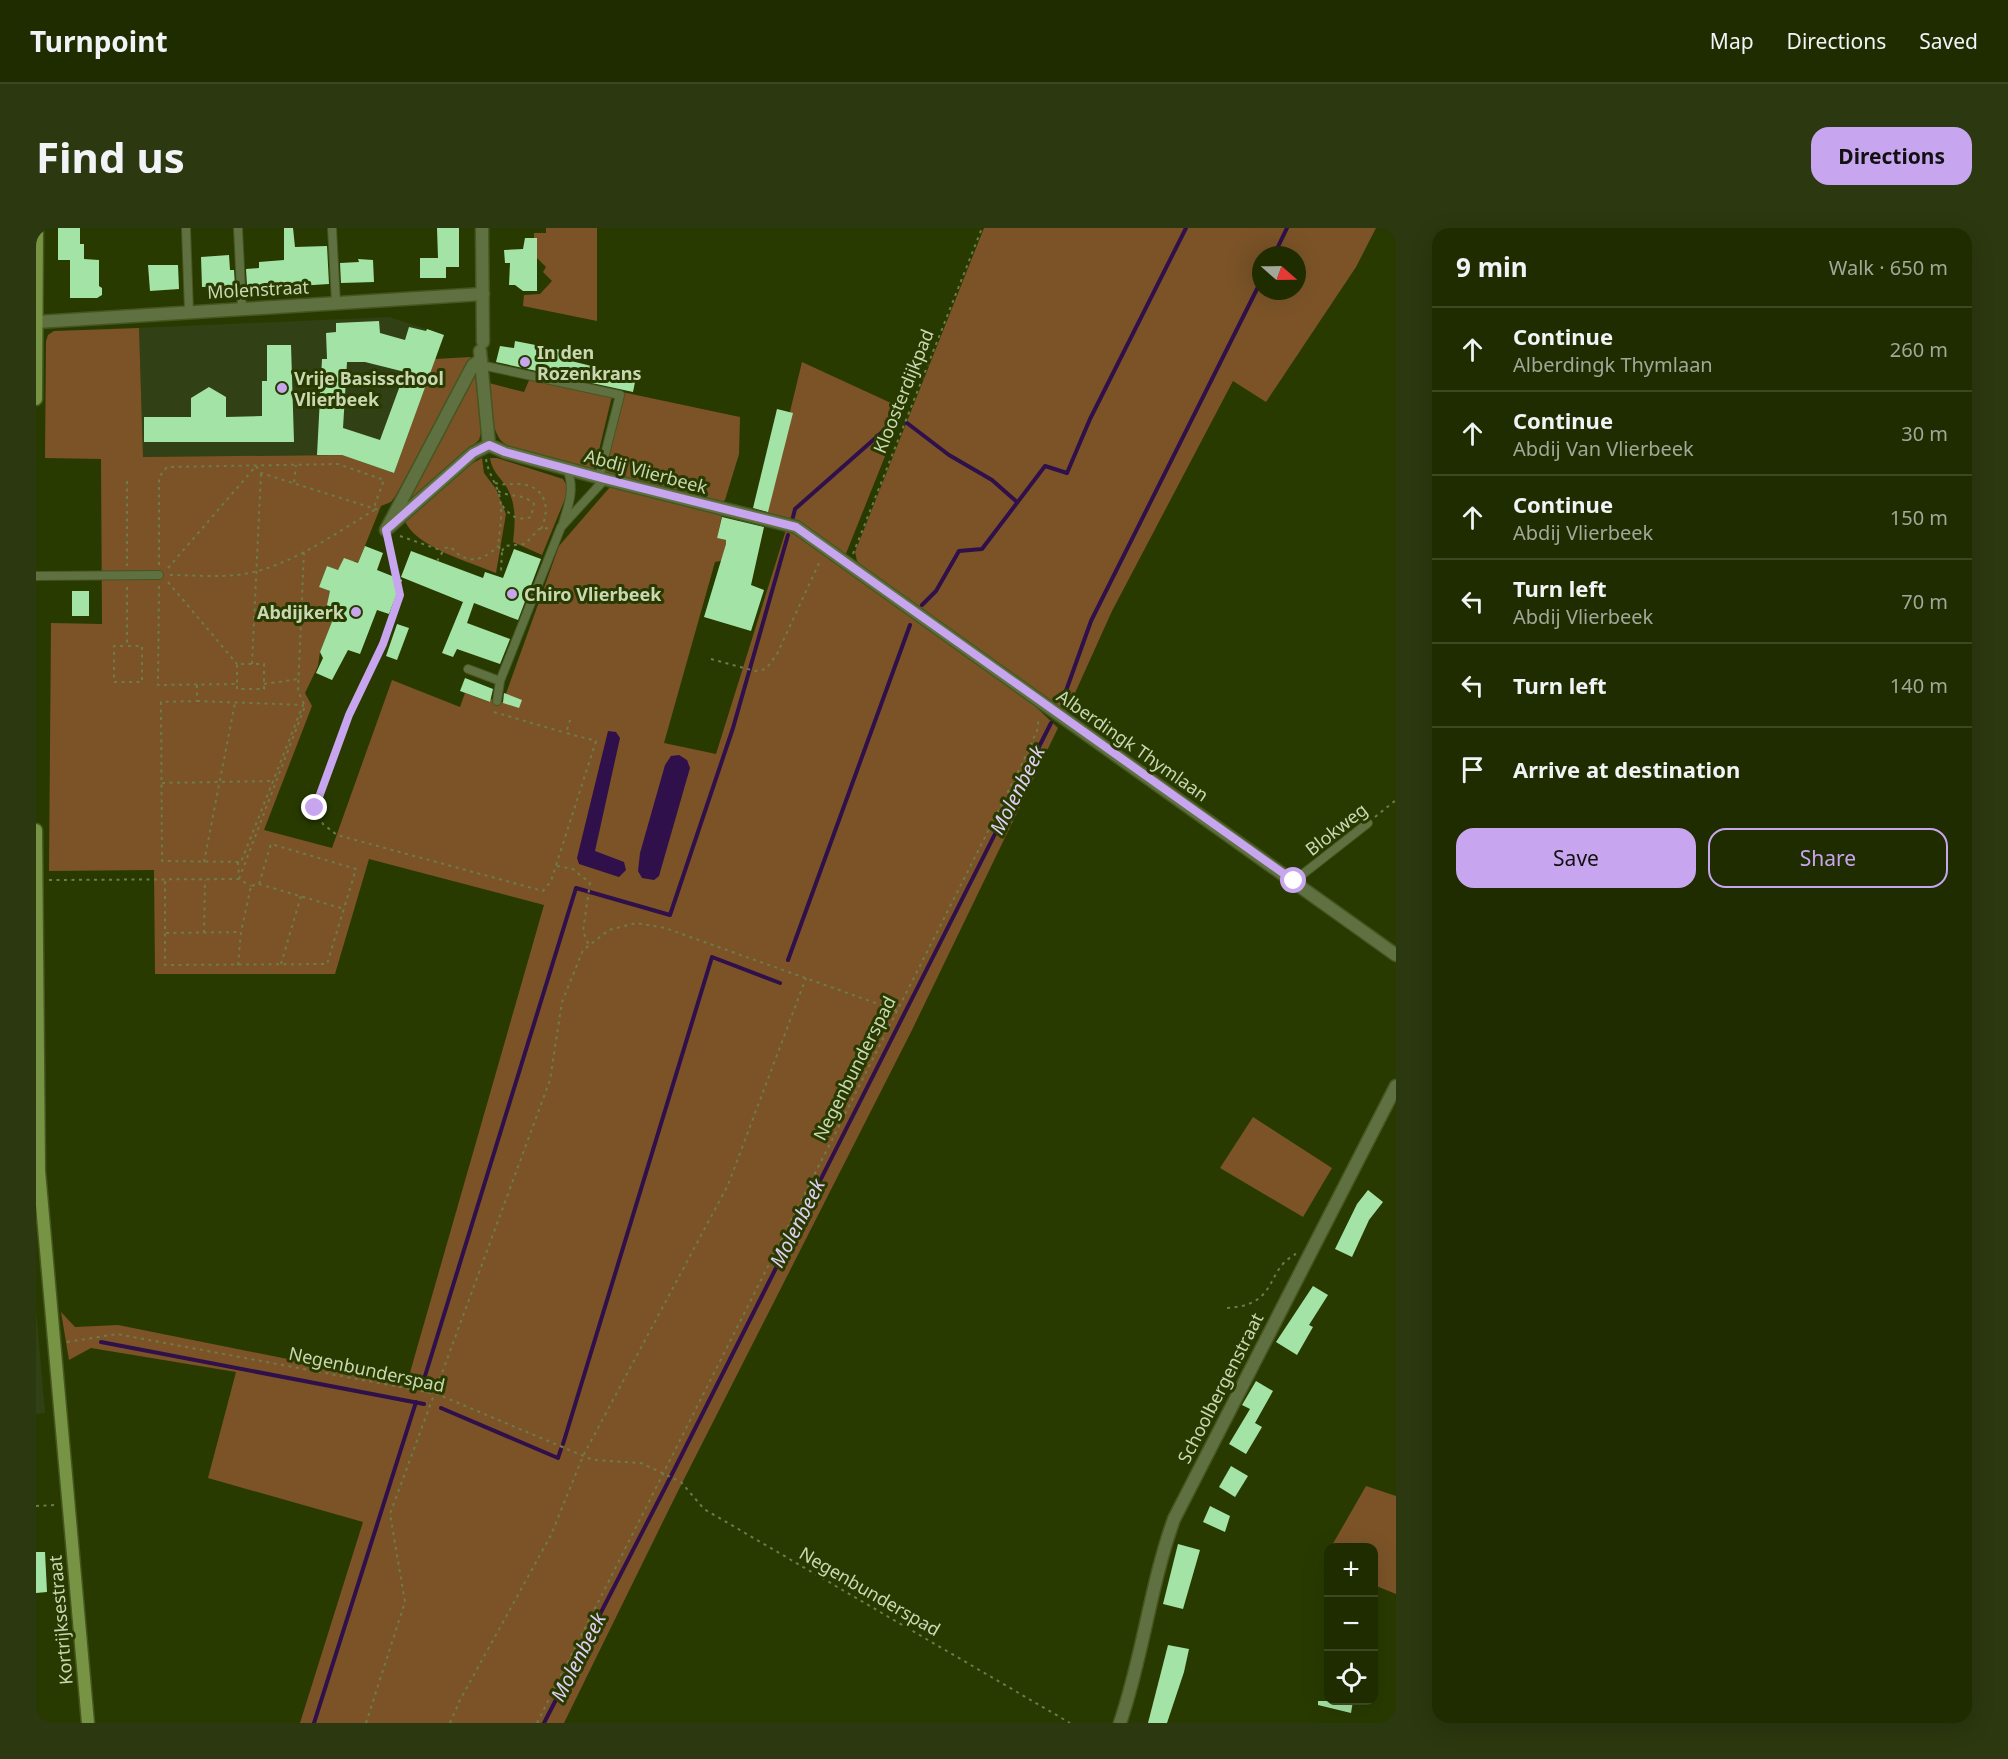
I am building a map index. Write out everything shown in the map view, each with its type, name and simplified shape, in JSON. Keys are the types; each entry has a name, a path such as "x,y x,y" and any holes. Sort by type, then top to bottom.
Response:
{"street":[{"path":"36,399 37,228"},
{"path":"386,530 473,453 489,445 481,354 482,228"},
{"name":"Molenstraat","path":"36,322 483,294"},
{"path":"386,530 481,354"},
{"name":"Abdij Vlierbeek","path":"489,445 505,452 567,469 796,527"},
{"name":"Alberdingk Thymlaan","path":"796,527 1396,955"},
{"name":"Kortrijksestraat","path":"36,830 39,1171 88,1723"},
{"name":"Schoolbergenstraat","path":"1120,1723 1137,1667 1155,1576 1174,1519 1396,1086"}],"lane":[{"path":"186,228 189,311"},
{"path":"238,228 242,309"},
{"path":"332,228 336,303"},
{"path":"481,354 620,395 602,478 561,527"},
{"path":"497,701 500,681 571,500 572,480 567,469"},
{"path":"36,576 159,575"},
{"path":"468,669 500,681"},
{"name":"Blokweg","path":"1294,881 1368,823"}],"path":[{"name":"Kloosterdijkpad","path":"849,565 982,228"},
{"path":"437,561 442,551 451,547 460,557 470,560 490,555 498,546 500,503 498,491 488,473 485,458 489,445"},
{"path":"237,684 158,686 159,477 167,467 338,464 384,480 375,504 376,509"},
{"path":"294,482 296,465"},
{"path":"252,664 261,473 256,466"},
{"path":"168,568 256,466"},
{"path":"261,473 376,509"},
{"path":"127,481 127,646"},
{"path":"494,483 526,486 541,494 547,507 547,516 541,529 525,544 505,546 502,551 501,571"},
{"path":"498,491 509,497 521,496 529,499 534,504 535,511 531,517 523,520 516,518 500,503"},
{"path":"159,575 243,574 257,570 304,551 376,509"},
{"path":"541,529 561,527"},
{"path":"386,530 442,551"},
{"path":"386,530 400,595 383,644 349,715 315,808 323,824 338,834 543,891 551,881 596,741 494,712 497,701"},
{"path":"498,546 502,551"},
{"path":"239,879 305,706 298,691 304,551"},
{"path":"711,659 755,671 766,669 777,654 820,561 832,552"},
{"path":"159,575 167,581 237,664 237,689 264,688 264,664 237,664"},
{"path":"114,646 127,646 142,646 142,682 114,682 114,646"},
{"path":"264,684 279,684 299,679"},
{"path":"197,685 197,701"},
{"path":"161,702 235,703 303,705 241,862 162,861 161,702"},
{"name":"Negenbunderspad","path":"537,1723 665,1474 1021,766 1036,731 1041,702"},
{"path":"204,862 235,703"},
{"path":"566,733 570,720"},
{"path":"162,783 273,781"},
{"name":"Blokweg","path":"1368,823 1396,800"},
{"path":"165,881 165,965 327,964 356,869 271,844 259,884"},
{"path":"238,862 239,879"},
{"path":"556,866 573,869 590,883 583,931 588,946"},
{"path":"37,880 239,879 251,886 259,884 344,909"},
{"path":"204,933 205,880"},
{"path":"238,965 241,932 251,886"},
{"path":"281,964 301,896"},
{"path":"366,1723 405,1602 390,1514 550,1080 562,1002 583,950 609,930 636,923 665,928 898,1011"},
{"path":"165,933 241,932"},
{"path":"450,1723 460,1700 551,1535 583,1456 728,1185 806,978"},
{"path":"1227,1308 1246,1307 1256,1301 1293,1255 1310,1254"},
{"name":"Negenbunderspad","path":"53,1345 117,1334 436,1394 583,1456 604,1463 641,1463 681,1482 704,1509 1070,1723"},
{"path":"36,1506 67,1505"}],"shaded area":[{"path":"546,228 597,228 597,321 523,306 524,295 540,294 552,281 543,272 546,267 537,258 537,245 525,245 534,238 534,233 546,233"},
{"path":"984,228 1376,228 1356,267 1266,402 1233,381 1112,611 1066,713 863,569 857,561 855,552"},
{"name":"Vrije Basisschool Vlierbeek","path":"389,317 444,335 394,473 342,455 143,457 139,328"},
{"path":"139,328 143,457 342,455 394,473 435,359 471,357 396,495 391,502 381,506 358,563 355,561 338,570 327,566 319,587 330,591 337,609 320,652 318,666 305,693 312,706 264,830 332,848 392,680 460,707 465,693 489,702 491,699 503,702 559,546 610,487 722,515 717,538 730,541 725,560 715,562 664,743 716,754 786,530 810,543 1033,704 1058,728 911,1032 677,1493 564,1723 300,1723 363,1522 208,1478 236,1372 91,1348 69,1360 61,1312 75,1327 118,1325 407,1383 544,905 369,859 335,974 155,974 154,870 49,871 51,623 102,624 101,459 45,458 46,341 48,335 54,331"},
{"path":"802,362 904,409 845,556 765,515"},
{"path":"473,373 476,375 482,429 479,440 400,511"},
{"path":"530,378 612,396 595,467 591,471 527,454 505,444 499,438 492,418 489,383 524,392"},
{"path":"622,392 740,417 739,454 725,500 720,504 606,474 602,466"},
{"path":"482,458 484,473 496,489 506,514 496,573 444,552 419,538 404,519 457,472"},
{"path":"490,458 497,458 563,479 567,486 567,494 542,555 513,542 514,507 510,493 494,470"},
{"path":"608,731 616,732 620,738 595,851 624,862 626,870 619,877 579,864 577,858"},
{"path":"679,755 687,760 690,768 659,876 654,880 642,878 638,871 640,853 665,765 671,756"},
{"path":"1253,1117 1332,1168 1303,1217 1220,1168"},
{"path":"36,1309 45,1413 36,1414"},
{"path":"1366,1486 1396,1496 1396,1594 1378,1587 1378,1543 1333,1543"}],"building":[{"path":"58,228 80,228 80,244 84,244 84,259 99,260 99,286 102,288 102,295 97,298 70,298 70,260 58,260"},
{"path":"284,228 293,228 295,247 327,246 329,284 251,289 251,285 247,285 246,269 259,268 259,262 284,260"},
{"path":"437,228 459,228 459,267 446,267 446,278 420,278 420,258 438,258"},
{"path":"525,238 537,238 537,291 523,291 515,285 509,285 510,263 505,263 504,250 523,249"},
{"path":"229,255 230,270 234,270 235,286 202,287 201,257"},
{"path":"358,259 373,260 374,282 341,283 340,263 359,262"},
{"path":"148,265 178,265 179,289 150,291"},
{"path":"379,321 380,333 405,340 409,327 426,331 427,329 444,335 394,473 342,455 317,455 322,359 327,359 326,333 336,332 336,323","holes":["347,362 365,362 405,372 380,440 343,428"]},
{"path":"515,341 561,350 559,358 636,377 633,392 496,362 500,346 514,348"},
{"path":"267,345 291,345 294,442 144,442 144,417 191,417 191,398 209,387 226,397 226,417 262,416 262,381 267,381"},
{"path":"777,409 793,413 768,512 753,508"},
{"path":"722,517 764,527 751,585 764,590 751,631 704,617 726,544 726,540 717,538"},
{"name":"Abdijkerk","path":"365,546 383,553 377,570 402,580 389,614 377,610 360,654 348,650 332,680 316,673 323,658 320,652 337,609 327,605 330,591 319,587 327,566 338,570 344,558 358,563"},
{"path":"514,549 541,559 518,620 474,603 467,623 510,639 500,664 457,649 453,657 442,653 463,602 401,577 411,551 483,578 485,572 503,578"},
{"path":"72,591 89,591 89,616 72,616"},
{"path":"397,624 409,628 397,660 386,656"},
{"path":"465,678 493,689 490,702 460,691"},
{"path":"504,693 522,700 519,708 503,703"},
{"path":"1368,1190 1383,1202 1369,1220 1352,1257 1335,1249 1357,1204"},
{"path":"1313,1286 1328,1295 1309,1325 1313,1327 1297,1355 1276,1342"},
{"path":"1256,1381 1273,1391 1255,1423 1262,1427 1246,1454 1229,1444 1250,1409 1242,1405"},
{"path":"1231,1466 1248,1476 1235,1497 1219,1487"},
{"path":"1210,1506 1230,1516 1225,1532 1203,1522"},
{"path":"1178,1544 1200,1550 1183,1609 1163,1604"},
{"path":"36,1552 45,1552 47,1592 36,1593"},
{"path":"1168,1645 1189,1649 1184,1672 1167,1723 1148,1723"},
{"path":"1318,1701 1324,1701 1324,1705 1352,1705 1351,1713 1318,1705"}],"waterway":[{"path":"922,605 936,591 959,551 982,549 1045,466 1067,473 1090,419 1186,228"},
{"name":"Molenbeek","path":"1278,246 1287,228"},
{"name":"Molenbeek","path":"1062,702 1091,621 1252,299"},
{"path":"792,521 795,509 897,419"},
{"path":"907,423 949,455 992,480 1017,502"},
{"path":"425,1376 576,888 670,915 733,728 788,535"},
{"path":"788,960 910,625"},
{"name":"Molenbeek","path":"544,1723 1051,723"},
{"path":"563,1444 712,957 780,983"},
{"path":"101,1342 424,1404"},
{"path":"314,1723 416,1402"},
{"path":"441,1408 558,1458 561,1449"}],"place":[{"name":"In den Rozenkrans","path":"525,362"},
{"name":"Vrije Basisschool Vlierbeek","path":"282,388"},
{"name":"Chiro Vlierbeek","path":"512,594"},
{"name":"Abdijkerk","path":"356,612"}],"route":[{"path":"315,808 349,715 383,644 400,595 386,530 473,453 489,445 505,452 605,479 796,527 1294,881"}]}
